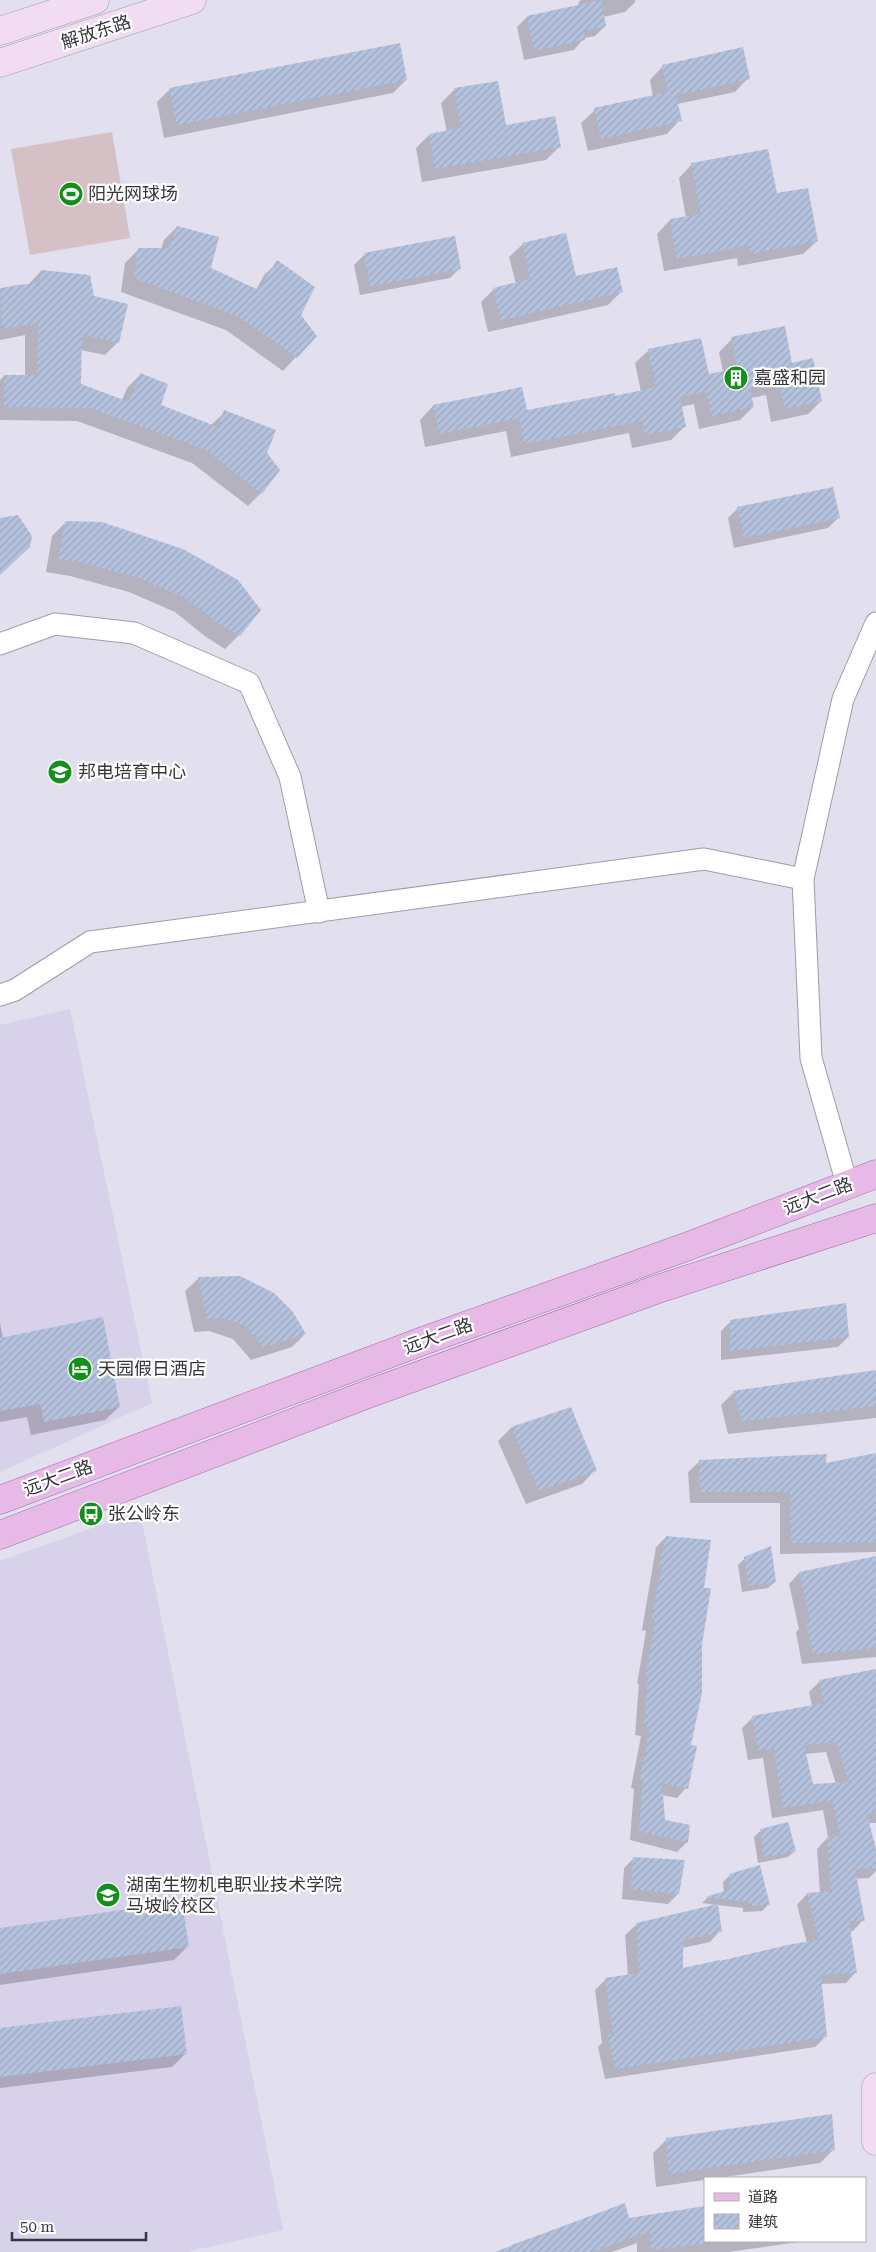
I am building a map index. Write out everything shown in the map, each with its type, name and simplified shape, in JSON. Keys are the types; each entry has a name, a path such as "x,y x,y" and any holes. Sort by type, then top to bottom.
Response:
{"main road":[{"name":"解放东路","path":"0,31 95,0"},
{"name":"解放东路","path":"0,63 192,0"},
{"name":"远大二路","path":"0,1500 423,1341 686,1247 876,1174"},
{"name":"远大二路","path":"0,1535 368,1394 655,1290 876,1218"},
{"path":"876,2087 876,2141"}],"street":[{"path":"847,1184 811,1058 803,879 843,698 876,623"},
{"path":"0,644 55,624 134,633 249,683 290,777 319,912"},
{"path":"0,994 15,990 90,942 704,859 803,879"}],"shaded area":[{"name":"阳光网球场","path":"112,132 130,238 30,255 11,149"},
{"path":"70,1009 152,1403 0,1472 0,1025"},
{"name":"湖南生物机电职业技术学院 马坡岭校区","path":"140,1511 283,2230 187,2252 0,2252 0,1561"}],"building":[{"path":"601,0 606,26 584,31 585,40 534,51 527,16"},
{"path":"400,43 407,80 177,125 169,88"},
{"path":"743,47 750,79 676,95 682,121 601,139 594,108 668,92 662,65"},
{"path":"498,81 506,125 555,116 561,147 435,169 429,134 461,128 454,88"},
{"path":"768,149 777,193 808,188 818,241 751,254 750,245 677,259 670,219 701,214 691,163"},
{"path":"177,226 219,237 211,268 259,290 277,260 315,287 301,315 317,336 297,358 239,317 134,278 138,248 169,248"},
{"path":"566,233 576,276 617,267 623,292 501,320 493,288 530,279 522,243"},
{"path":"455,236 461,269 370,286 364,253"},
{"path":"41,270 90,275 94,296 128,304 119,343 82,334 81,384 129,402 140,373 168,384 161,405 218,427 224,410 276,430 267,453 280,470 262,494 206,450 90,408 4,407 4,375 37,375 38,323 2,329 0,288 39,282"},
{"name":"嘉盛和园","path":"785,326 792,363 813,358 822,401 785,409 779,382 750,389 754,407 712,416 707,392 680,397 686,427 645,435 642,421 524,444 519,418 439,434 433,405 522,387 527,410 615,393 615,396 656,387 648,349 701,338 709,374 738,368 731,337"},
{"path":"833,487 840,518 744,538 737,507"},
{"path":"18,515 32,536 30,547 0,575 0,518"},
{"path":"65,521 102,522 183,549 238,580 261,610 240,636 219,624 188,599 142,579 83,563 58,559"},
{"path":"240,1276 274,1293 293,1312 306,1334 264,1347 246,1326 223,1318 207,1319 198,1277"},
{"path":"846,1303 849,1337 730,1351 730,1320"},
{"path":"103,1317 120,1407 44,1422 40,1404 0,1411 0,1338"},
{"path":"876,1370 876,1406 742,1421 733,1391"},
{"path":"571,1407 597,1471 539,1491 511,1427"},
{"path":"876,1453 876,1542 791,1543 790,1492 700,1492 699,1460 827,1454 826,1463"},
{"path":"666,1536 711,1540 704,1588 711,1588 702,1645 702,1693 691,1745 697,1746 688,1789 662,1783 665,1820 690,1825 688,1843 639,1831 643,1779 640,1779 650,1727 644,1726 648,1675 646,1675 655,1621 651,1621 662,1566 659,1565"},
{"path":"771,1546 776,1582 749,1586 744,1557"},
{"path":"876,1556 876,1648 813,1654 806,1620 810,1620 799,1572"},
{"path":"876,1669 876,1813 867,1814 876,1849 876,1868 855,1869 865,1921 849,1921 857,1973 821,1975 827,2037 616,2069 607,2035 613,2034 605,1978 639,1973 636,1923 718,1904 722,1932 683,1940 683,1968 792,1944 819,1940 807,1893 831,1891 827,1837 840,1836 833,1800 783,1808 774,1748 758,1750 752,1716 824,1703 819,1680","holes":["836,1742 849,1782 813,1784 804,1745"]},
{"path":"788,1822 796,1851 764,1857 760,1829"},
{"path":"633,1857 685,1860 679,1894 631,1889"},
{"path":"760,1865 770,1905 749,1906 749,1902 706,1897 730,1889 729,1874"},
{"path":"182,1901 189,1947 0,1974 0,1928"},
{"path":"181,2006 187,2054 0,2077 0,2028"},
{"path":"832,2114 835,2150 669,2174 666,2138"},
{"path":"625,2203 629,2218 704,2206 705,2244 651,2250 650,2231 592,2252 495,2252"}],"place":[{"name":"阳光网球场","path":"71,194"},
{"name":"嘉盛和园","path":"736,378"},
{"name":"邦电培育中心","path":"60,772"},
{"name":"天园假日酒店","path":"80,1369"},
{"name":"张公岭东","path":"91,1514"},
{"name":"湖南生物机电职业技术学院 马坡岭校区","path":"108,1895"}]}
